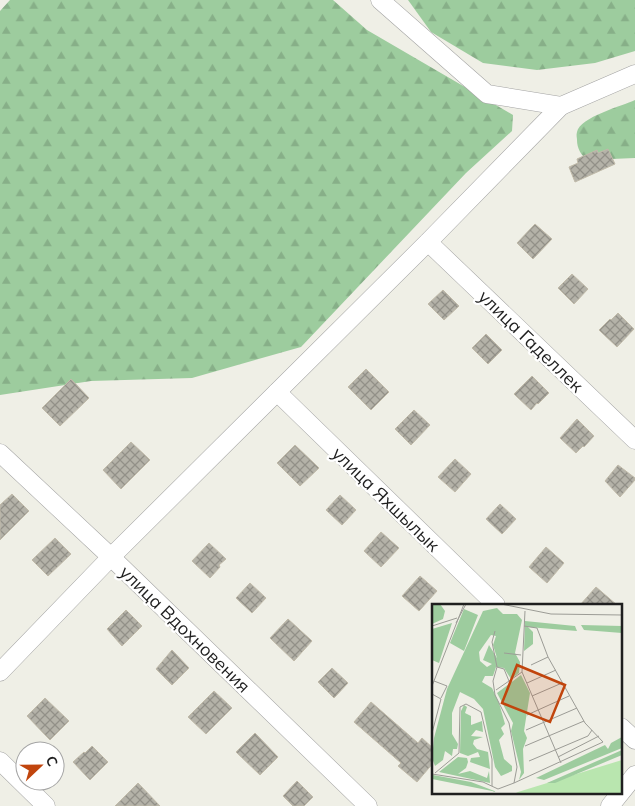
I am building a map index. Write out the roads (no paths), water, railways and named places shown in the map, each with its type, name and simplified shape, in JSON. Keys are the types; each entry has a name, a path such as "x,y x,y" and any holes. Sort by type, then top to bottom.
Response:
{"street":[{"path":"380,0 487,94 561,106"},
{"path":"0,672 111,557 428,242 561,106 635,74"},
{"name":"улица Гаделлек","path":"428,242 635,440"},
{"name":"улица Яхшылык","path":"277,392 495,604"},
{"name":"улица Вдохновения","path":"0,453 111,557 368,806"},
{"path":"622,728 635,740"},
{"path":"0,761 46,806"},
{"path":"622,791 635,775"},
{"path":"610,806 620,794"}]}
